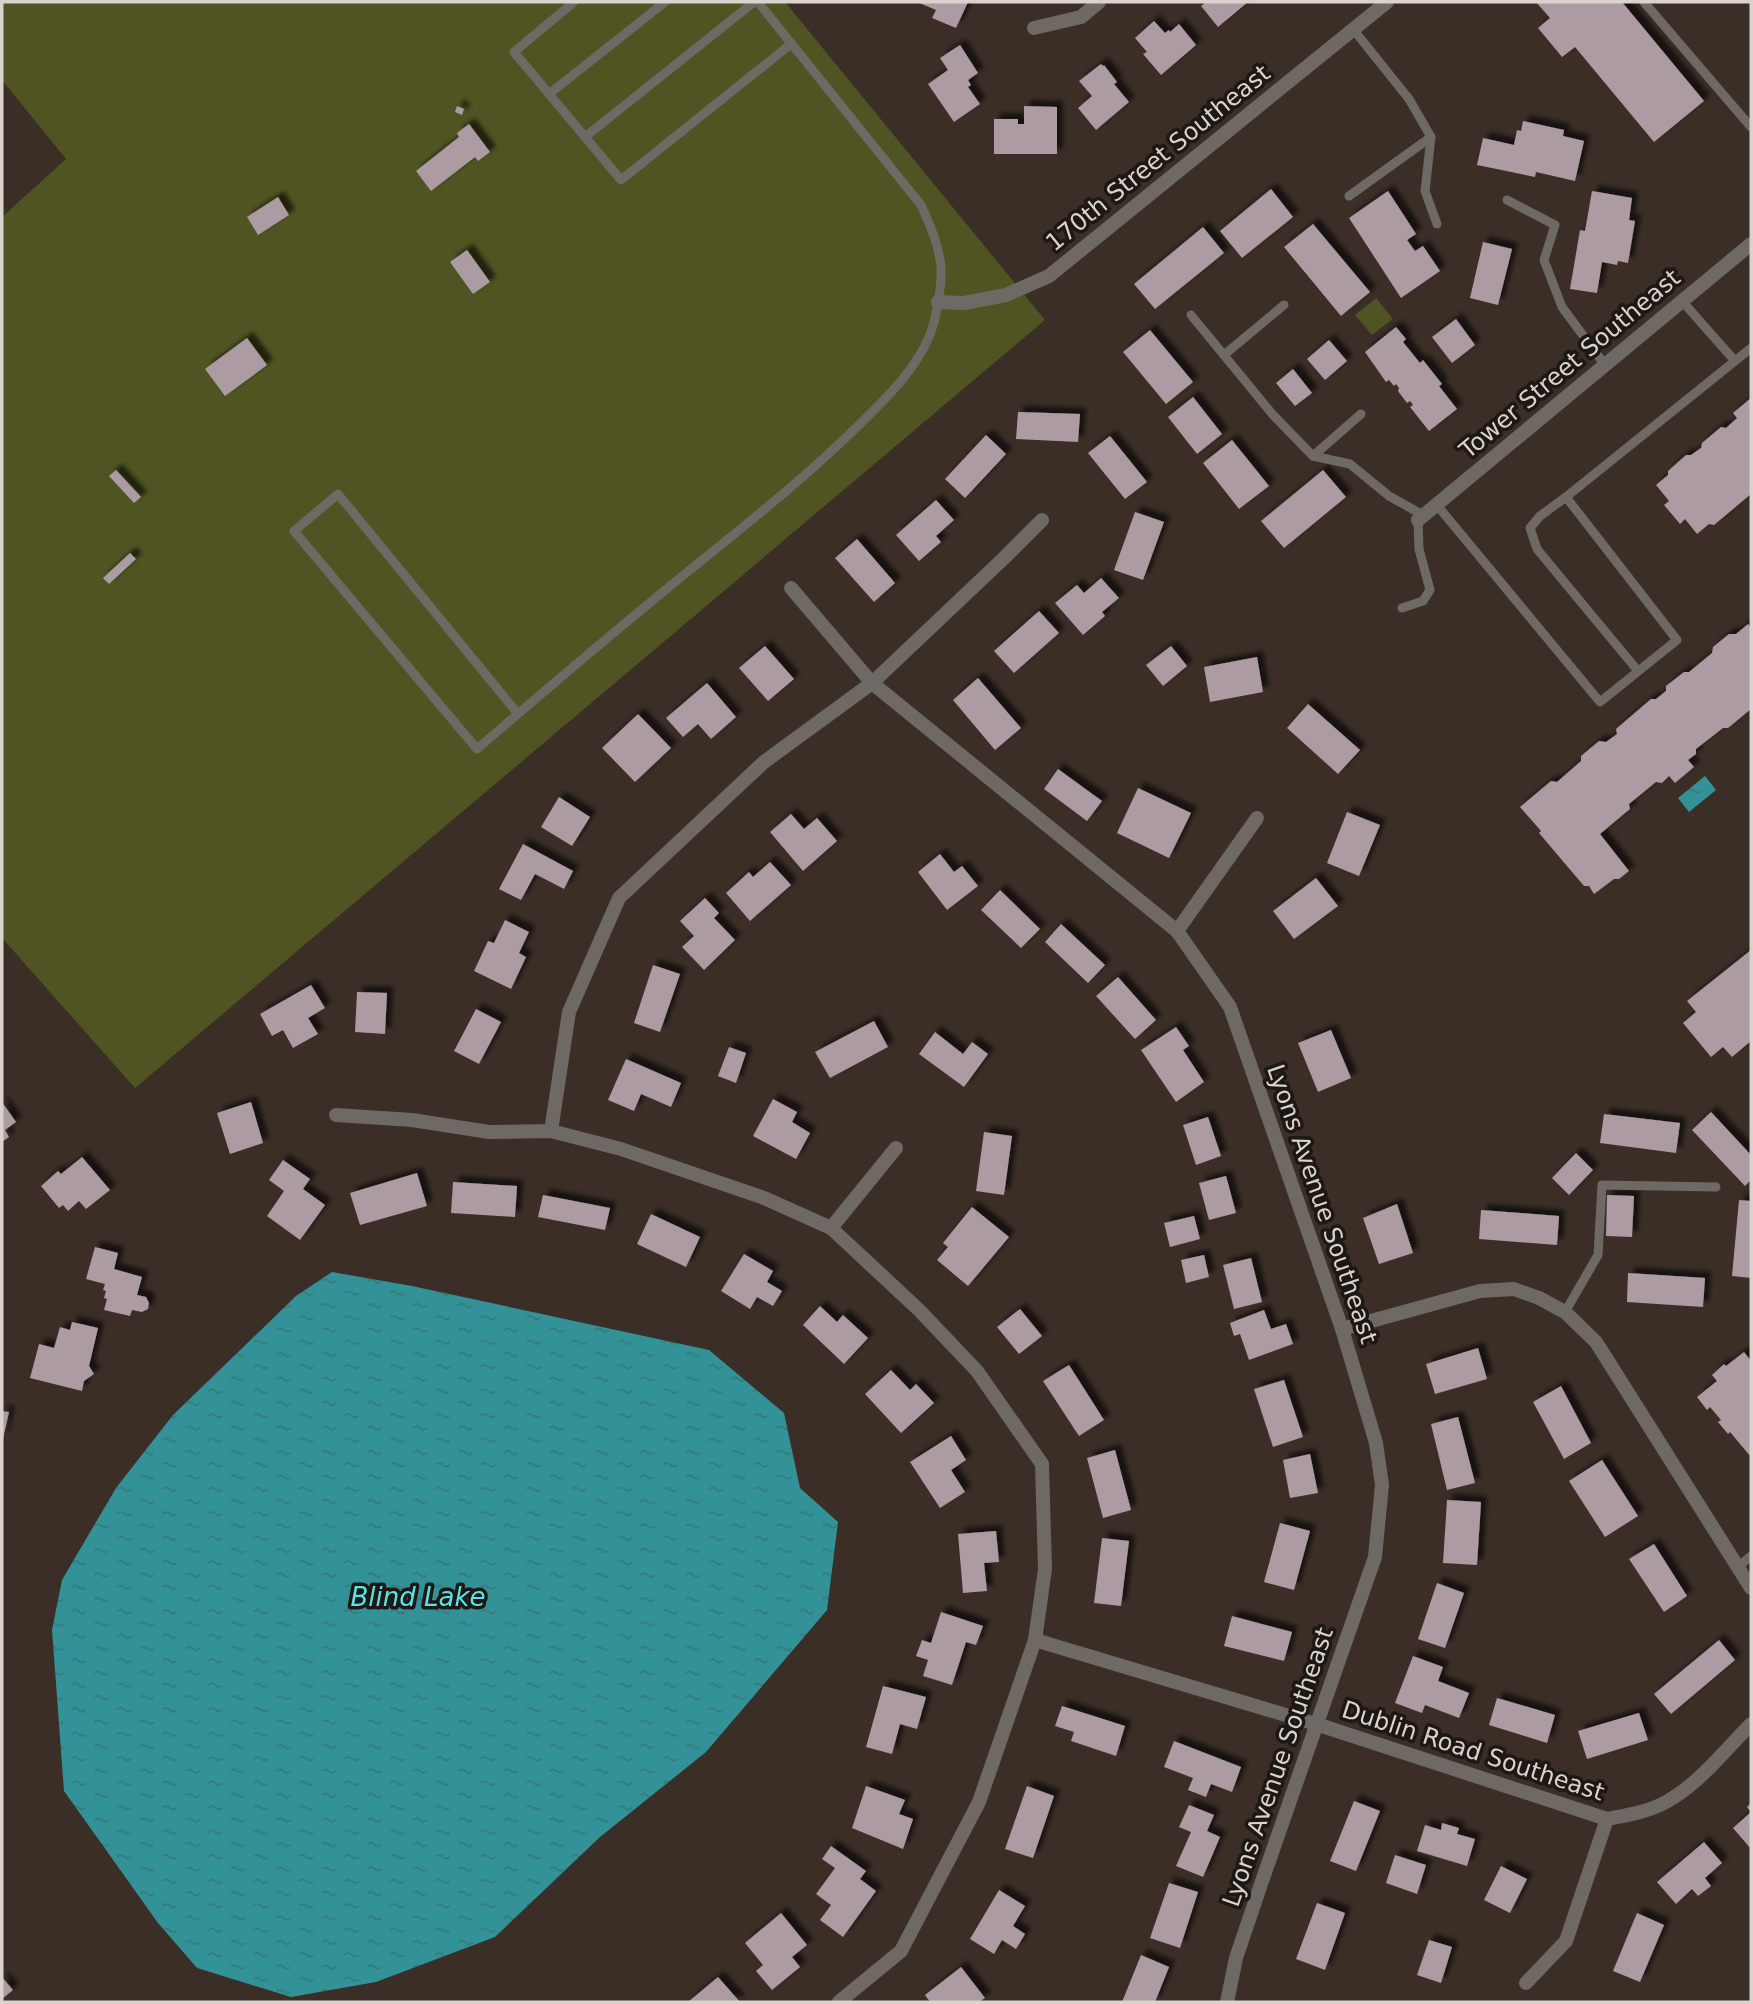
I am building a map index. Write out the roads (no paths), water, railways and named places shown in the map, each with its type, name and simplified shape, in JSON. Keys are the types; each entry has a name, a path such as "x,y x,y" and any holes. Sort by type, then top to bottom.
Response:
{"street":[{"path":"1034,28 1081,17 1099,2"},
{"name":"170th Street Southeast","path":"938,302 964,303 1006,295 1049,276 1387,2"},
{"name":"Tower Street Southeast","path":"1421,517 1751,244"},
{"path":"551,1130 569,1012 619,898 764,762 872,683 1042,520"},
{"name":"Lyons Avenue Southeast","path":"791,588 872,683 1177,931 1230,1007 1342,1329 1376,1443 1382,1485 1375,1557 1236,1958 1227,2002"},
{"path":"1177,931 1257,818"},
{"path":"336,1115 412,1120 489,1132 551,1130 621,1149 764,1198 831,1228 919,1310 977,1371 1042,1464 1045,1569 1035,1640 979,1802 901,1951 839,2002"},
{"path":"831,1228 896,1148"},
{"path":"1342,1329 1491,1290 1514,1289 1566,1312 1596,1342 1751,1588"},
{"name":"Dublin Road Southeast","path":"1035,1640 1316,1724 1607,1819 1639,1812 1665,1802 1688,1787 1751,1724"},
{"path":"1526,1983 1566,1941 1607,1819"}],"lane":[{"path":"574,2 514,52 621,180 792,44"},
{"path":"550,94 665,2"},
{"path":"518,714 338,494 294,531 477,749 654,599 792,488 862,422 915,363 929,336 938,302 941,263 933,233 921,205 756,2 585,137"},
{"path":"1644,2 1751,127"},
{"path":"1353,29 1409,99 1431,137 1425,191 1437,224"},
{"path":"1349,196 1431,137"},
{"path":"1507,200 1555,225 1544,260 1562,307 1605,365"},
{"path":"1682,301 1735,361"},
{"path":"1224,355 1284,304"},
{"path":"1191,315 1273,415 1313,456 1350,464 1389,496 1421,517 1419,549 1430,590 1423,601 1402,608"},
{"path":"1638,671 1537,549 1530,528 1540,516 1751,348"},
{"path":"1313,456 1361,414"},
{"path":"1436,504 1600,702 1677,640 1566,497"},
{"path":"1566,1312 1598,1255 1602,1185 1716,1187"},
{"path":"1738,1567 1751,1556"}],"water":[{"path":"1705,776 1716,790 1689,812 1678,798"},
{"name":"Blind Lake","path":"332,1272 412,1286 709,1350 784,1413 800,1488 838,1522 827,1610 706,1752 600,1837 495,1937 376,1982 291,1997 197,1968 158,1923 64,1791 52,1630 62,1580 116,1488 173,1415 296,1296"}]}
